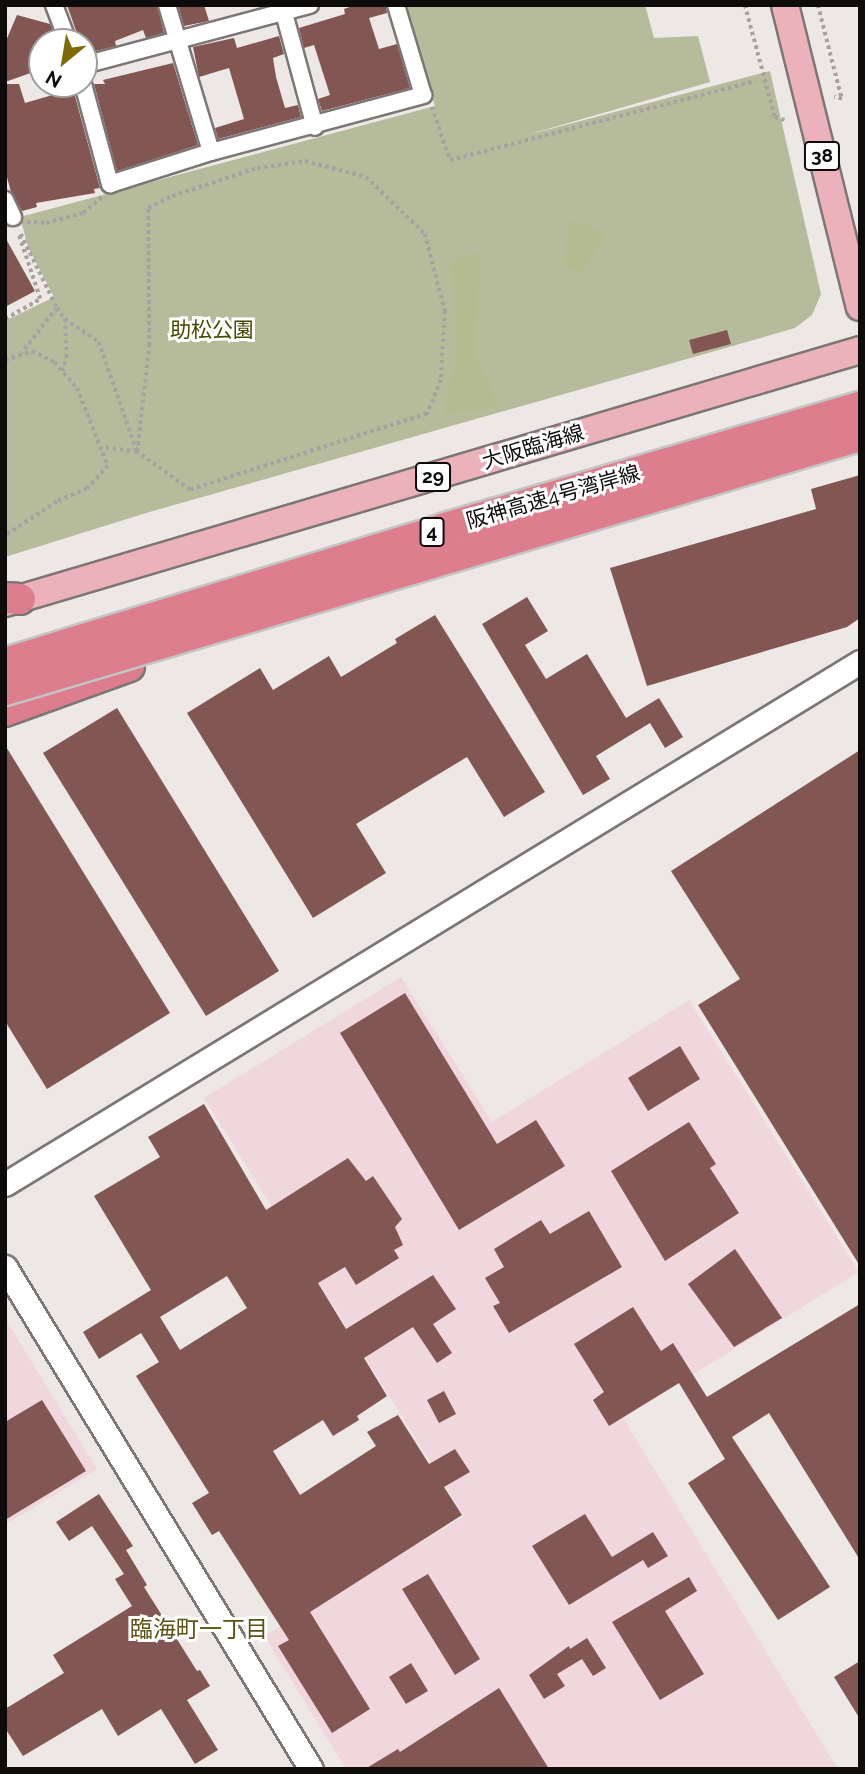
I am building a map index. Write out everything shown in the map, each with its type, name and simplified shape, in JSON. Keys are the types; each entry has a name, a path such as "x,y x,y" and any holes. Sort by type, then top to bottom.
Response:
{"highway":[{"name":"阪神高速4号湾岸線","path":"5,663 442,529 860,407"},
{"name":"阪神高速4号湾岸線","path":"5,691 860,436"},
{"path":"5,644 168,605 442,529"},
{"path":"5,711 286,607"}],"main road":[{"name":"38","path":"785,5 860,307"},
{"name":"大阪臨海線","path":"10,600 860,350"},
{"name":"大阪臨海線","path":"5,650 860,398"},
{"path":"5,691 58,666 134,644 171,630 236,581"}],"street":[{"path":"54,5 63,28"},
{"path":"167,5 211,152"},
{"path":"98,61 310,5"},
{"path":"87,98 110,184 211,152 315,127 423,95 396,5"},
{"path":"284,13 315,127"},
{"path":"5,1184 860,662"},
{"path":"5,1267 311,1769"}],"path":[{"path":"745,5 775,117 785,120"},
{"path":"818,5 842,99 834,97"},
{"path":"423,95 429,97 450,160 756,81"},
{"path":"103,448 136,452 190,490 427,414 441,380 445,312 425,234 366,177 305,161 257,168 172,196 148,208 149,346 136,452"},
{"path":"9,210 46,223 83,213 107,193 110,184"},
{"path":"9,210 57,308 65,319 99,342 136,452"},
{"path":"5,319 40,299 9,210"},
{"path":"21,355 57,308"},
{"path":"64,372 67,355 65,319"},
{"path":"5,360 32,351 55,362 77,388 108,466 87,489 57,502 5,536"}],"shaded area":[{"path":"401,977 492,1122 689,1000 859,1272 623,1418 838,1769 346,1769 264,1636 464,1516 204,1098"},
{"path":"5,1318 97,1469 5,1525"}],"green space":[{"name":"助松公園","path":"410,5 645,5 654,38 698,36 710,82 520,137 770,71 821,294 812,315 795,328 146,513 5,557 5,321 54,297 28,247 20,217 435,106 406,9"},
{"path":"569,220 606,232 582,272 563,266"},
{"path":"480,252 475,353 498,407 443,415 458,351 450,260"}],"building":[{"path":"67,5 157,5 164,33 146,38 143,30 115,41 116,46 98,50 98,28 75,28"},
{"path":"178,5 204,5 209,21 184,26"},
{"path":"356,5 386,5 387,13 369,18 379,49 397,44 410,88 322,111 318,99 330,95 314,45 304,48 299,28 345,14 344,9"},
{"path":"17,15 50,24 52,28 28,28 28,74 5,82 5,43"},
{"path":"279,36 284,54 273,58 276,77 285,108 298,105 301,117 218,139 215,128 244,119 229,68 199,77 193,47 234,38 237,48"},
{"path":"173,63 198,145 117,171 98,98 98,84 105,84 103,80"},
{"path":"5,84 19,84 25,103 42,98 75,98 100,188 94,189 95,193 36,203 37,207 22,211 11,192 5,170"},
{"path":"5,237 35,291 5,307"},
{"path":"727,330 731,344 693,354 689,340"},
{"path":"860,475 860,618 847,627 647,686 610,568 816,509 811,489"},
{"path":"527,597 548,631 525,645 546,679 587,654 626,718 659,698 683,737 665,748 650,723 596,756 610,779 583,795 482,624"},
{"path":"435,615 545,792 504,817 467,757 356,824 386,873 313,918 187,713 260,668 273,690 329,656 341,677 397,643 395,639"},
{"path":"117,708 279,971 206,1016 43,753"},
{"path":"5,745 170,1013 47,1089 5,1021"},
{"path":"860,750 860,1266 698,1005 740,979 671,871"},
{"path":"405,993 497,1144 536,1120 565,1166 459,1230 340,1033"},
{"path":"680,1046 700,1079 648,1111 628,1078"},
{"path":"204,1104 266,1210 348,1158 366,1181 373,1176 402,1219 395,1227 403,1245 394,1250 399,1258 356,1285 345,1267 318,1283 346,1329 433,1275 456,1309 433,1324 452,1353 437,1363 413,1327 364,1358 387,1396 357,1416 359,1420 333,1436 323,1420 273,1451 300,1495 376,1446 367,1432 398,1415 429,1464 455,1449 470,1472 444,1487 462,1515 310,1612 370,1709 332,1733 278,1646 289,1640 219,1531 212,1535 192,1503 209,1493 136,1376 159,1362 141,1333 99,1359 83,1332 151,1290 94,1196 160,1157 148,1137","holes":["227,1276 247,1308 180,1350 160,1317"]},
{"path":"689,1122 716,1164 710,1168 739,1213 665,1261 611,1171"},
{"path":"589,1211 622,1267 509,1333 493,1306 500,1303 485,1278 504,1267 494,1249 541,1220 550,1234"},
{"path":"735,1249 782,1318 734,1347 688,1284"},
{"path":"860,1304 860,1560 769,1413 732,1437 830,1587 778,1620 688,1483 725,1459 679,1383 609,1426 593,1400 604,1392 574,1344 633,1307 661,1351 673,1343 707,1397"},
{"path":"444,1391 456,1414 439,1423 427,1400"},
{"path":"42,1400 86,1471 5,1520 5,1422"},
{"path":"99,1494 133,1546 126,1550 147,1585 144,1587 197,1671 200,1670 210,1686 187,1700 218,1750 195,1764 161,1709 118,1736 102,1709 23,1756 5,1728 5,1709 64,1673 53,1655 132,1606 115,1579 124,1574 92,1526 69,1541 56,1522"},
{"path":"585,1514 612,1557 653,1532 668,1556 648,1568 643,1560 569,1605 532,1546"},
{"path":"428,1574 480,1659 455,1675 402,1589"},
{"path":"689,1577 697,1591 665,1611 704,1674 660,1700 612,1622"},
{"path":"587,1638 606,1668 593,1676 582,1659 557,1674 565,1686 544,1699 529,1675 569,1646 570,1649"},
{"path":"860,1661 860,1719 834,1677"},
{"path":"411,1663 428,1691 406,1704 389,1677"},
{"path":"499,1688 549,1769 365,1769 398,1749 400,1752"}],"district":[{"name":"臨海町一丁目","path":"199,1629"}]}
